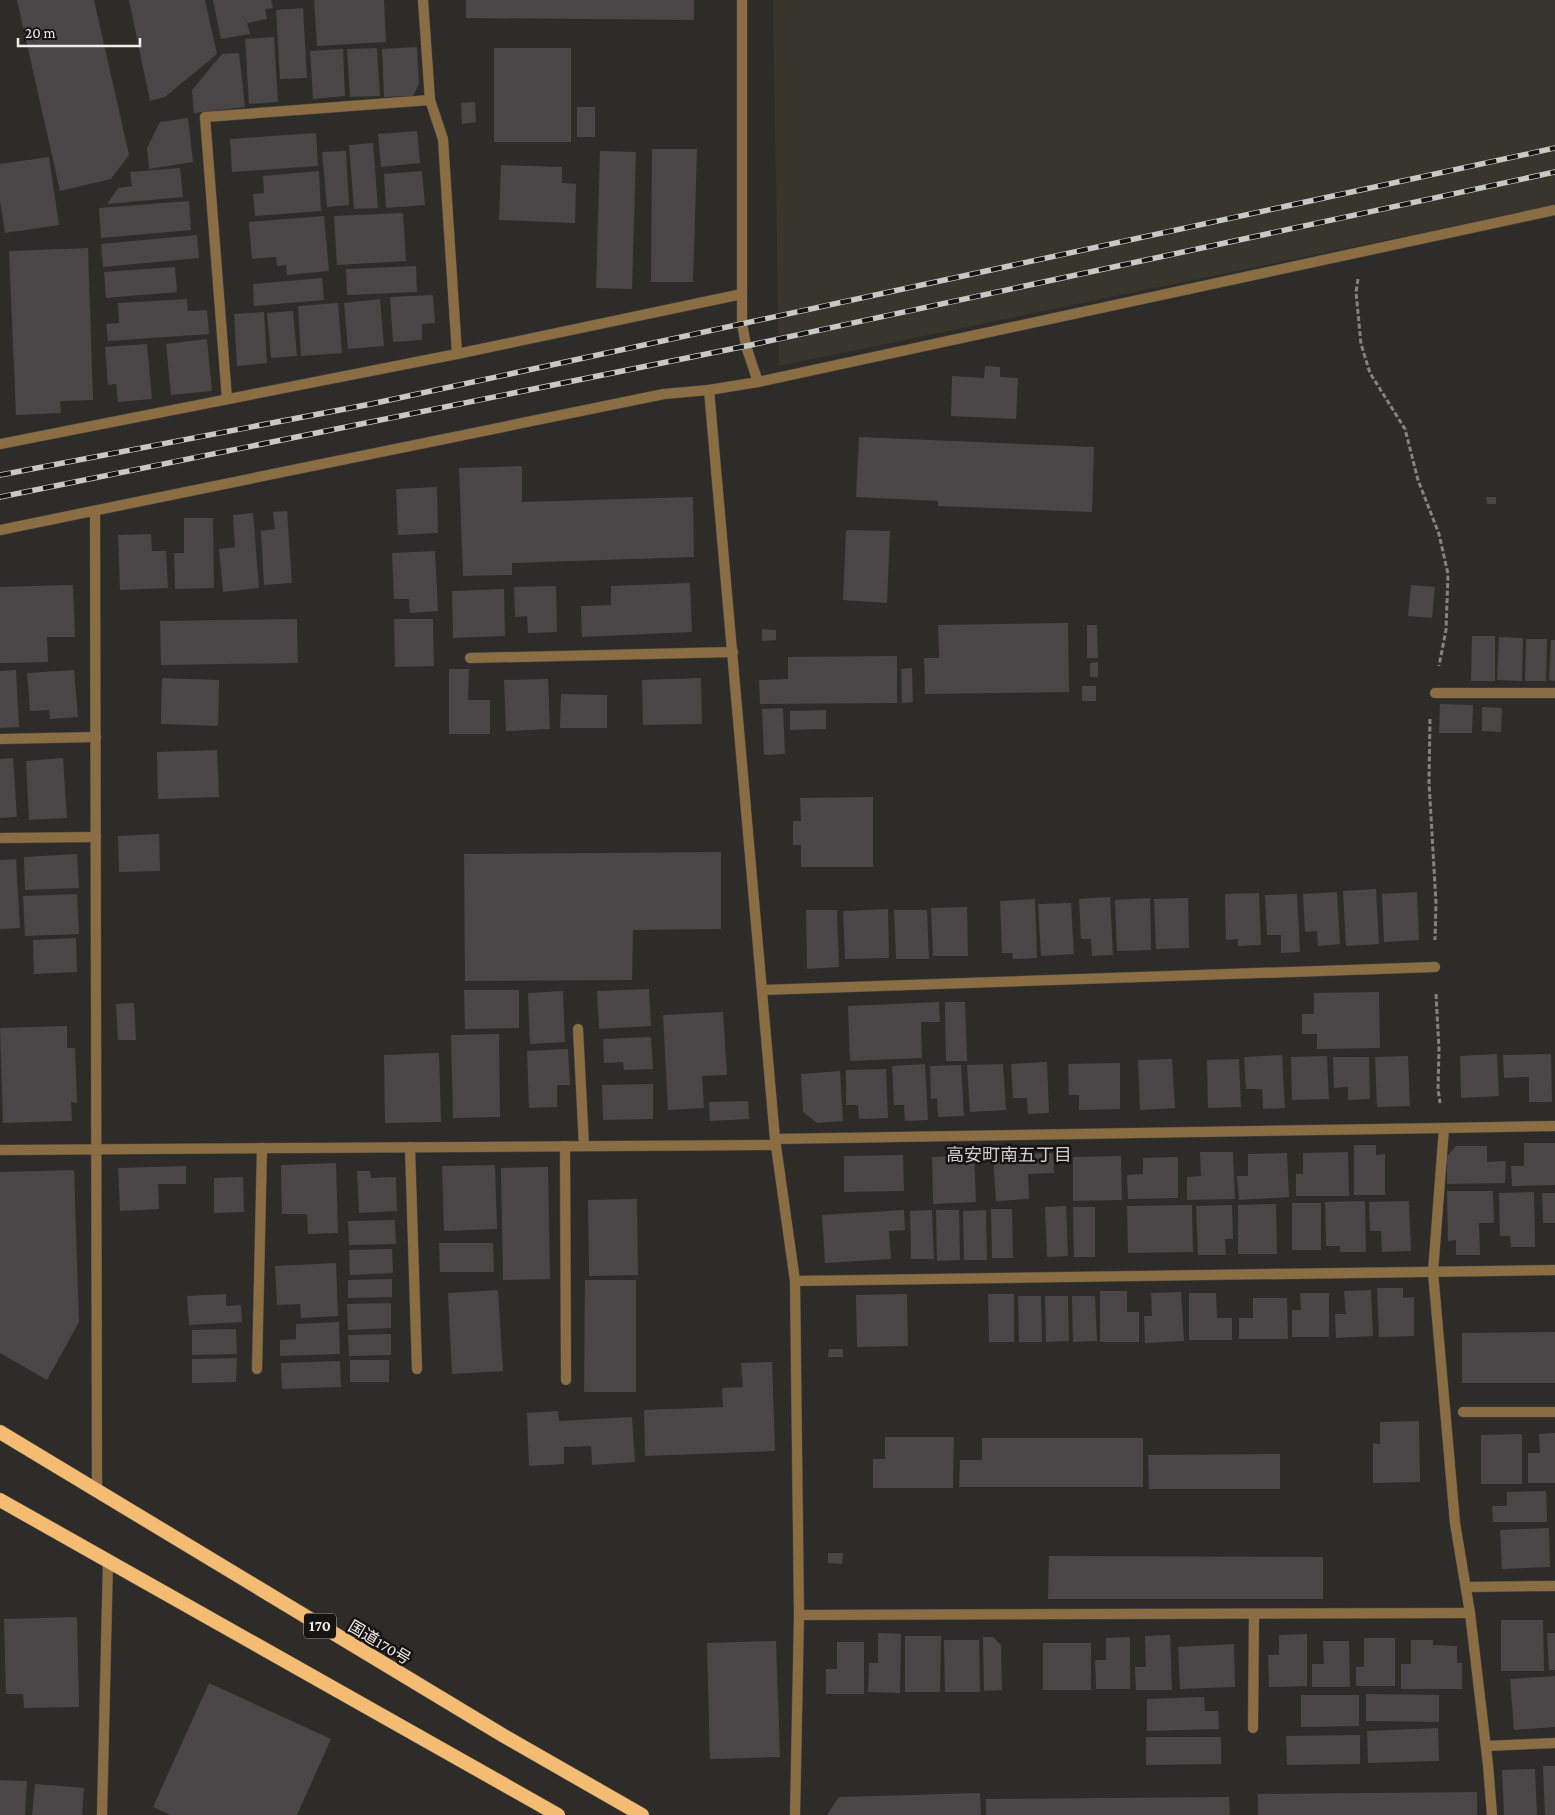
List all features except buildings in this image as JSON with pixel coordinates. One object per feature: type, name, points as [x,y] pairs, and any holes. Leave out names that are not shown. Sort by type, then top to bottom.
[{"type":"highway","name":"国道170号","points":[[0,1432],[504,1736],[642,1815]]},
{"type":"highway","points":[[0,1500],[553,1814]]},
{"type":"street","points":[[423,0],[430,100],[443,139],[457,354]]},
{"type":"street","points":[[742,0],[742,323],[746,346],[758,382]]},
{"type":"street","points":[[227,399],[205,116],[430,100]]},
{"type":"street","points":[[0,530],[664,394],[709,390],[758,382],[1555,210]]},
{"type":"street","points":[[0,444],[457,354],[742,294]]},
{"type":"street","points":[[709,390],[775,1142],[795,1281],[798,1615],[795,1815]]},
{"type":"street","points":[[95,511],[98,1149],[97,1491]]},
{"type":"street","points":[[470,658],[733,652]]},
{"type":"street","points":[[1435,693],[1555,693]]},
{"type":"street","points":[[0,739],[96,737]]},
{"type":"street","points":[[0,838],[96,837]]},
{"type":"street","points":[[762,990],[1435,967]]},
{"type":"street","points":[[578,1029],[584,1146]]},
{"type":"street","points":[[0,1150],[584,1146],[1555,1126]]},
{"type":"street","points":[[1444,1128],[1433,1272],[1455,1523],[1470,1613],[1486,1746],[1492,1815]]},
{"type":"street","points":[[565,1146],[566,1380]]},
{"type":"street","points":[[410,1147],[417,1369]]},
{"type":"street","points":[[257,1368],[262,1148]]},
{"type":"street","points":[[795,1281],[1555,1270]]},
{"type":"street","points":[[1463,1412],[1555,1412]]},
{"type":"street","points":[[102,1815],[108,1561]]},
{"type":"street","points":[[1466,1587],[1555,1586]]},
{"type":"street","points":[[798,1615],[1470,1613]]},
{"type":"street","points":[[1253,1728],[1254,1614]]},
{"type":"street","points":[[1486,1746],[1555,1743]]},
{"type":"shaded area","points":[[773,0],[1555,0],[1555,205],[779,366]]},
{"type":"railway","points":[[0,475],[371,404],[1555,148]]},
{"type":"railway","points":[[0,497],[746,346],[1555,172]]},
{"type":"district","name":"高安町南五丁目","points":[[1009,1155]]}]
